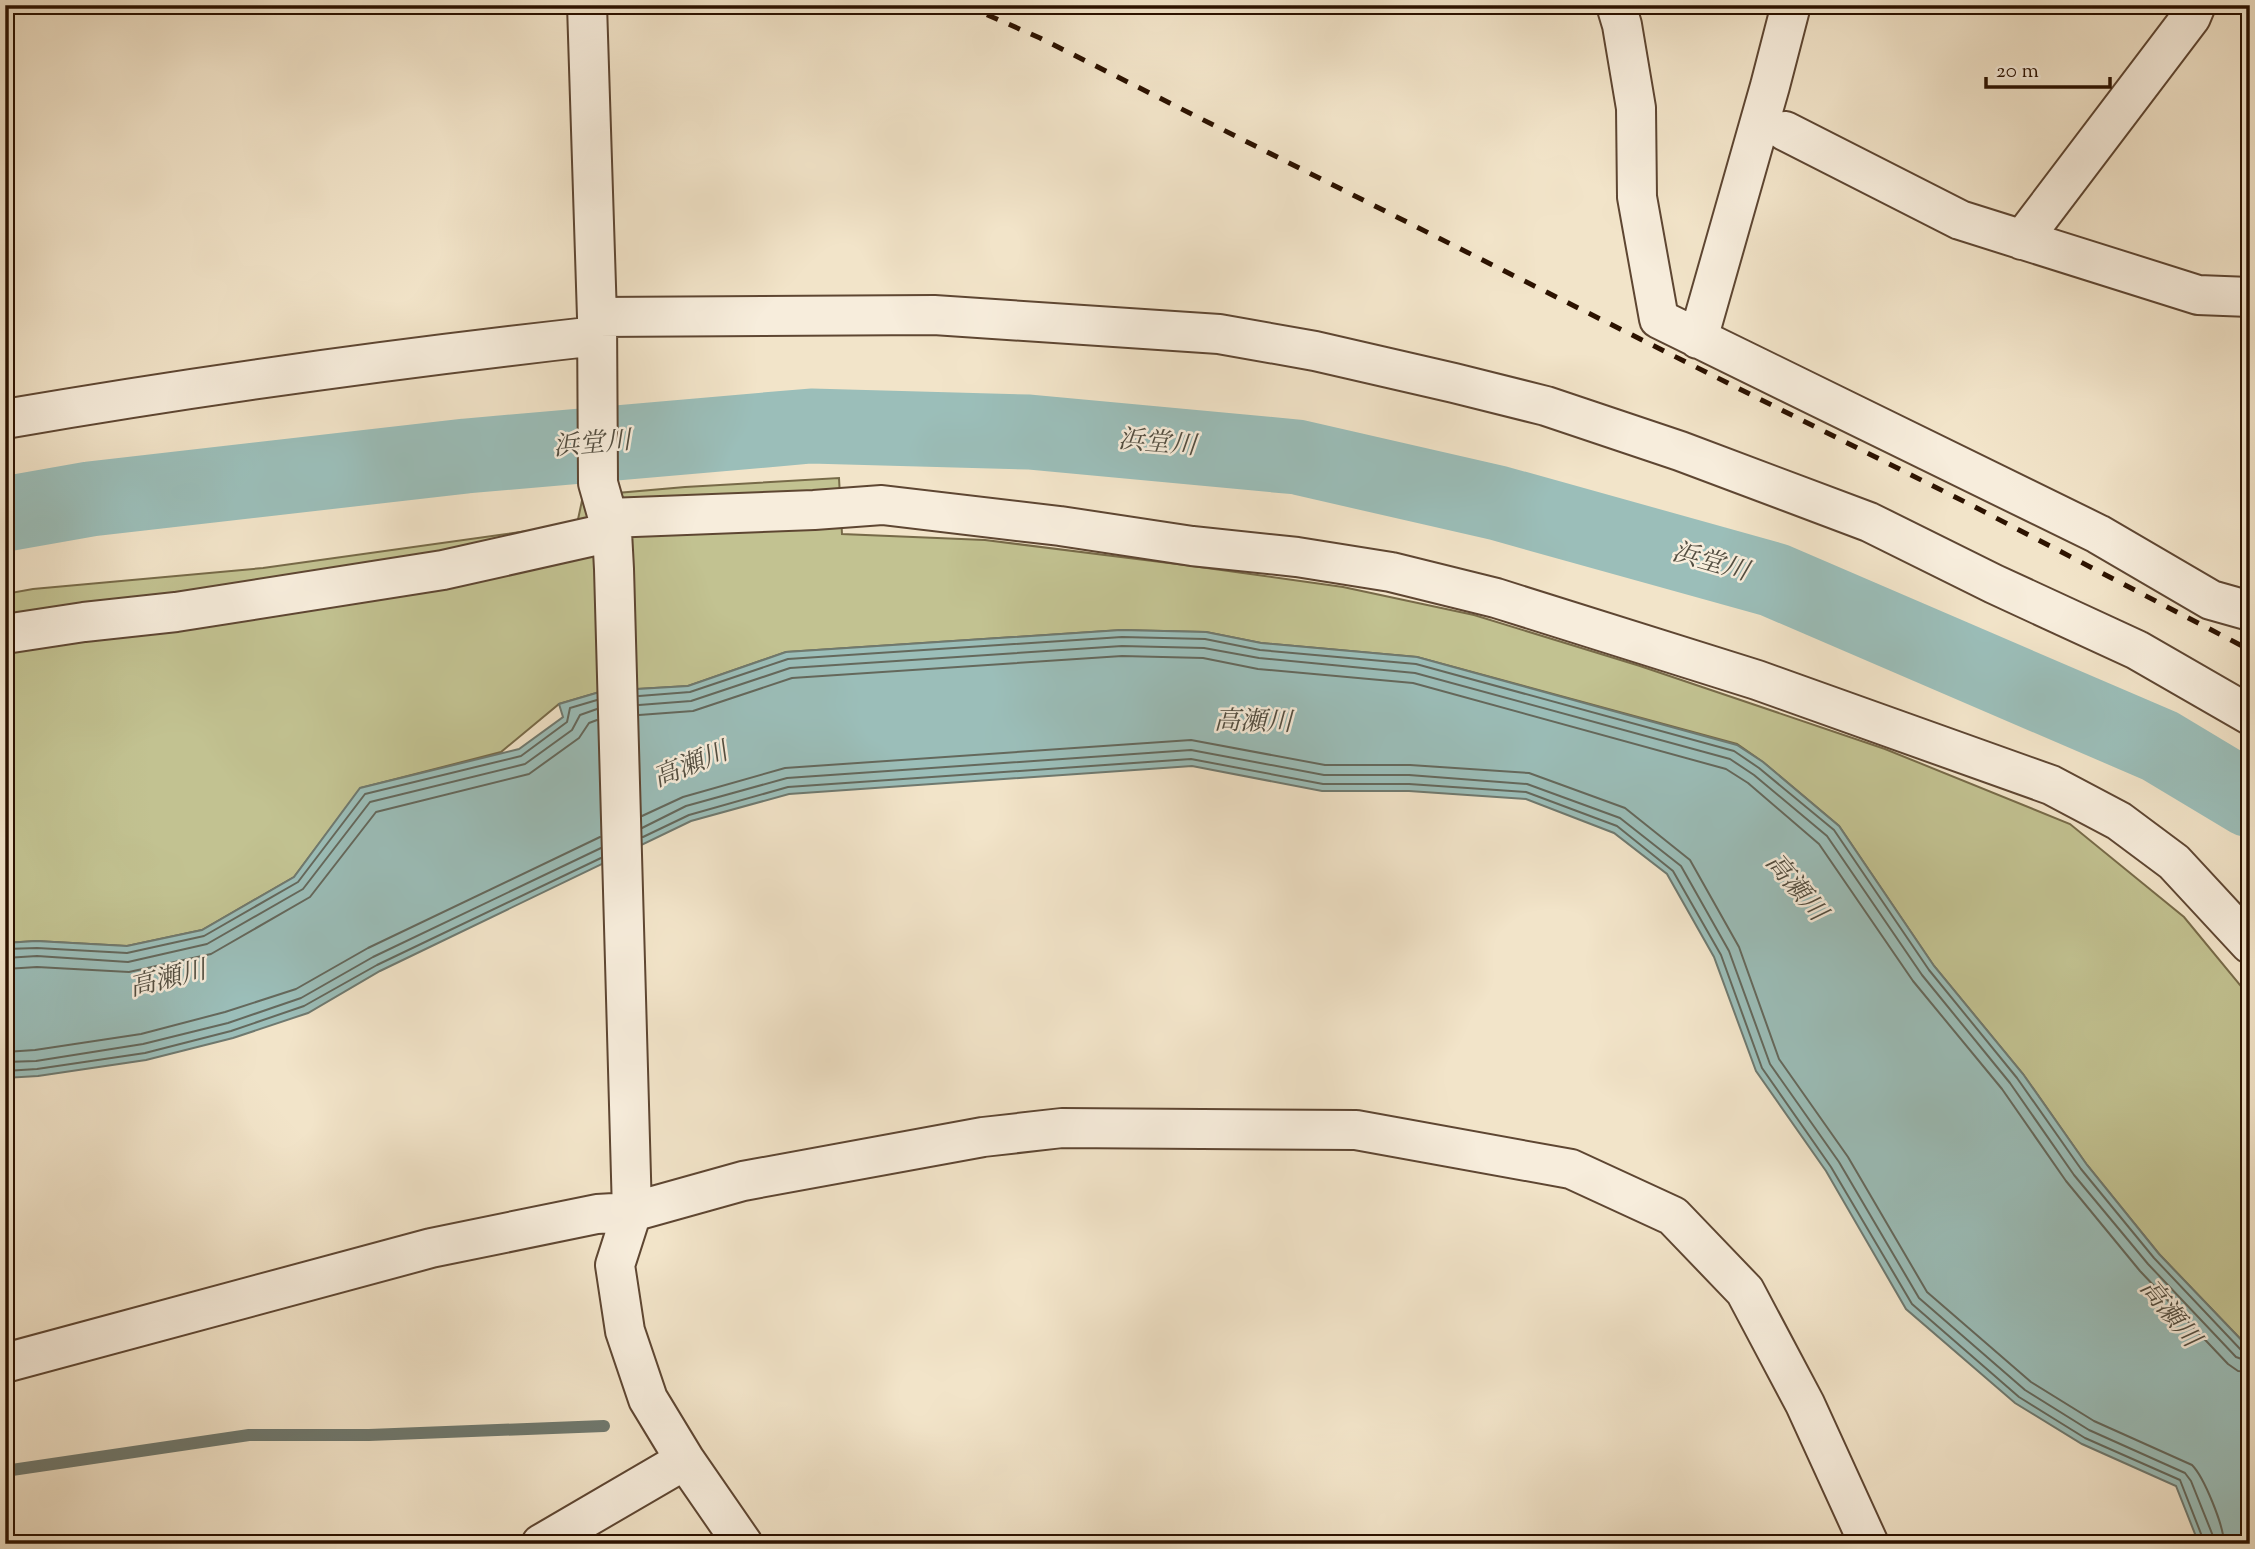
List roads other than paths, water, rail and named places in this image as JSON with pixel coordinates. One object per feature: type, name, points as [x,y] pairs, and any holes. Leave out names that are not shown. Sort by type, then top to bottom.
[{"type":"street","points":[[587,5],[631,1201],[615,1265],[625,1331],[648,1399],[685,1460],[743,1544]]},
{"type":"street","points":[[1616,5],[1636,108],[1637,197],[1659,319],[2098,534],[2211,600],[2250,611]]},
{"type":"street","points":[[1698,339],[1791,5]]},
{"type":"street","points":[[2022,240],[2190,17],[2196,5]]},
{"type":"street","points":[[1785,131],[1960,220],[2198,295],[2250,297]]},
{"type":"street","points":[[5,419],[597,327],[934,315],[1219,334],[1315,351],[1546,406],[1680,451],[1869,522],[2137,650],[2250,715]]},
{"type":"street","points":[[5,634],[176,612],[443,570],[608,525],[882,505],[1060,526],[1192,546],[1297,557],[1391,572],[1496,598],[1757,680],[2051,785],[2119,821],[2174,862],[2250,944]]},
{"type":"street","points":[[5,1363],[431,1248],[597,1214],[631,1201],[983,1137],[1062,1128],[1356,1130],[1570,1169],[1673,1216],[1745,1291],[1805,1404],[1869,1544]]},
{"type":"street","points":[[541,1544],[685,1460]]},
{"type":"water","name":"高瀬川","points":[[1121,630],[1206,632],[1261,643],[1417,657],[1737,745],[1763,762],[1839,826],[1934,966],[2023,1074],[2087,1165],[2159,1254],[2250,1349],[2250,1544],[2199,1544],[2176,1486],[2082,1444],[2015,1403],[1906,1309],[1826,1171],[1756,1071],[1714,957],[1667,874],[1614,833],[1526,799],[1409,791],[1322,791],[1192,766],[789,794],[691,821],[380,971],[308,1013],[233,1038],[146,1060],[38,1076],[5,1078],[5,943],[36,941],[127,946],[202,930],[294,877],[360,788],[519,749],[563,717],[559,704],[603,691],[688,686],[786,652]]},
{"type":"waterway","name":"浜堂川","points":[[5,514],[90,499],[466,456],[811,426],[1029,432],[1297,457],[1498,503],[1774,580],[2160,746],[2250,800]]},
{"type":"waterway","points":[[5,1471],[249,1435],[369,1435],[604,1426]]},
{"type":"railway","points":[[965,5],[1040,38],[1973,506],[2250,650]]}]
